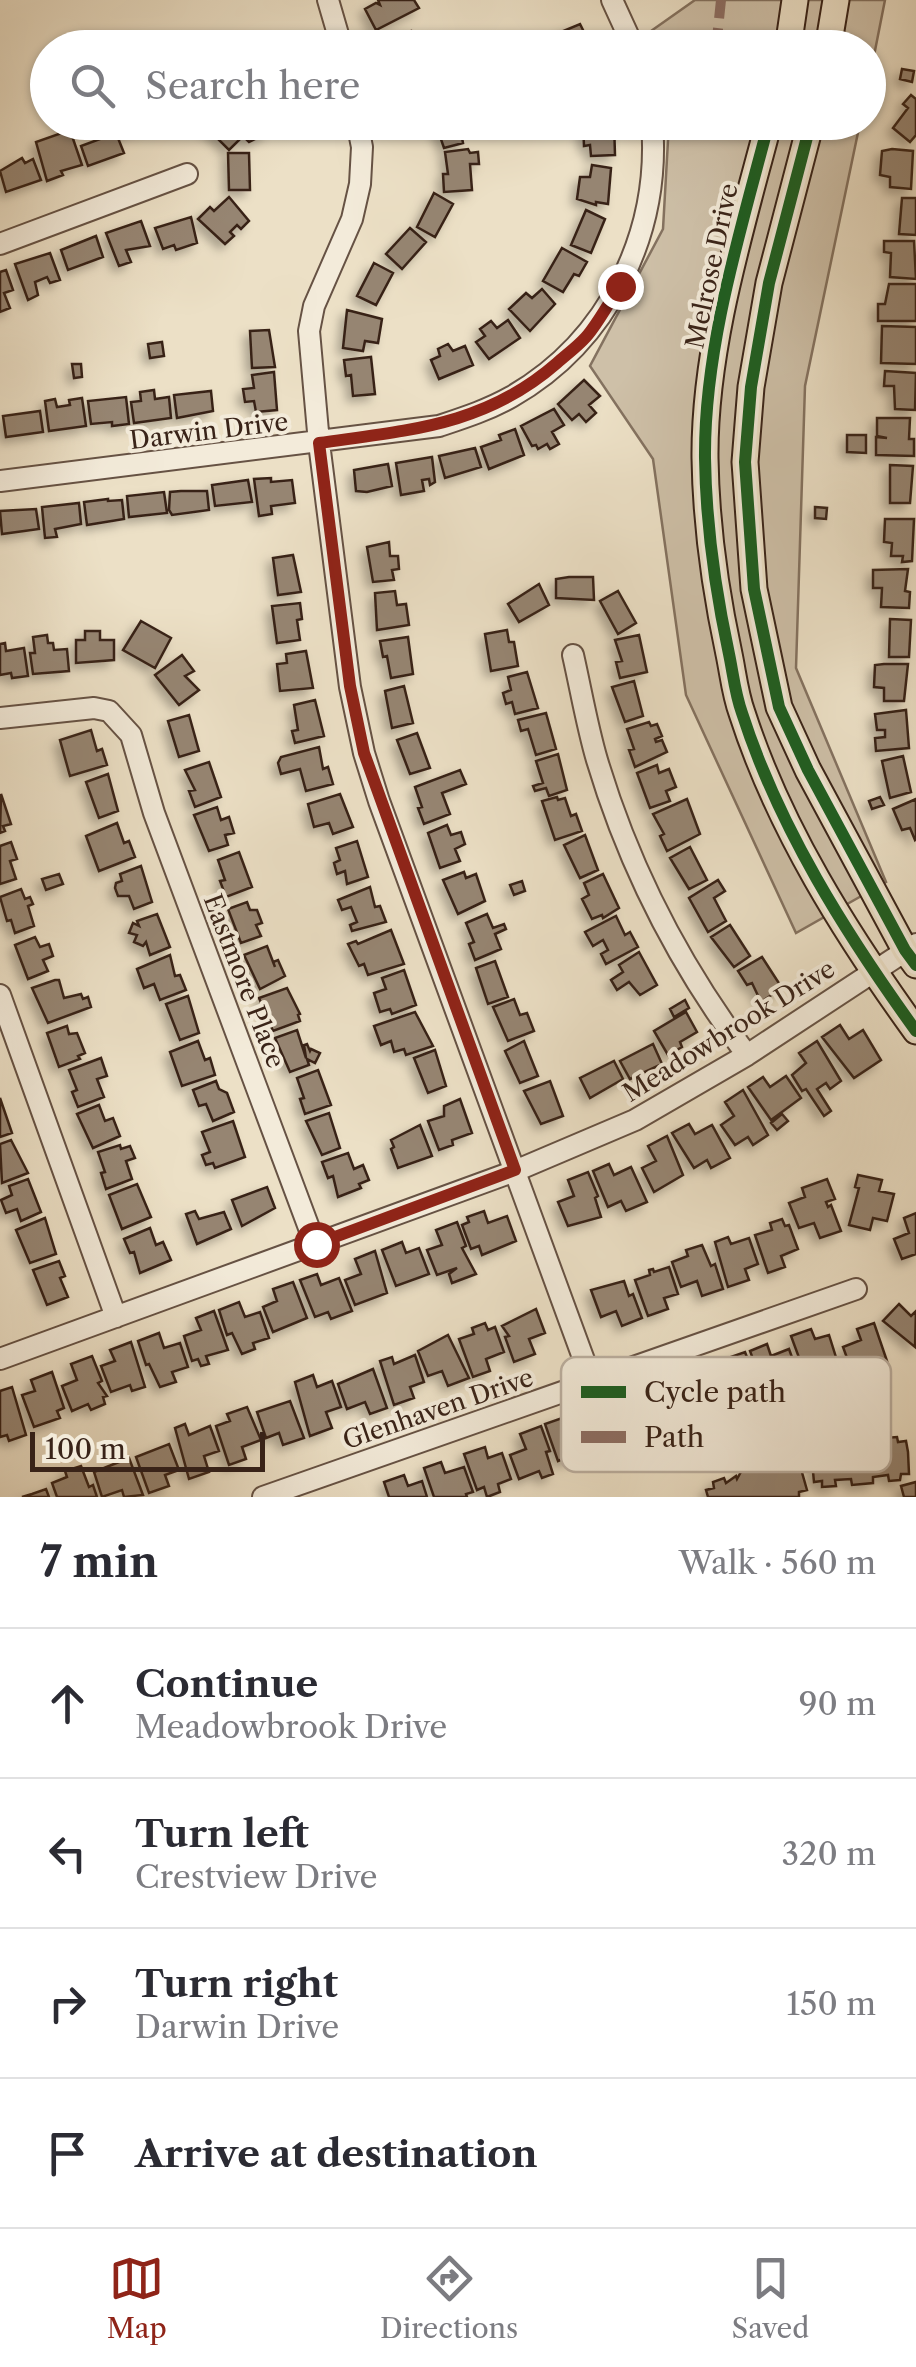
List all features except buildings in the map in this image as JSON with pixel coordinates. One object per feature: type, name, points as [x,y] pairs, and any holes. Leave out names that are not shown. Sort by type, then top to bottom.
[{"type":"main road","points":[[791,30],[795,0]]},
{"type":"main road","points":[[831,30],[836,0]]},
{"type":"main road","name":"Melrose Drive","points":[[764,140],[730,272],[712,378],[705,456],[715,588],[740,709],[765,777],[790,830],[872,970],[916,1032]]},
{"type":"main road","points":[[806,140],[769,284],[751,387],[745,462],[754,590],[778,707],[808,770],[912,953]]},
{"type":"street","points":[[328,0],[337,30]]},
{"type":"street","points":[[612,0],[626,30]]},
{"type":"street","points":[[361,140],[360,184],[352,219],[314,306],[309,331],[350,686],[364,753],[583,1357]]},
{"type":"street","name":"Darwin Drive","points":[[0,481],[319,443],[438,426],[477,413],[528,386],[585,338],[620,286],[645,222],[655,163],[653,140]]},
{"type":"street","points":[[0,244],[187,174]]},
{"type":"street","points":[[573,655],[597,759],[632,860],[663,924],[746,1055]]},
{"type":"street","name":"Eastmore Place","points":[[0,718],[94,708],[109,711],[131,735],[154,813],[316,1244]]},
{"type":"street","name":"Meadowbrook Drive","points":[[0,1359],[515,1170],[635,1120],[746,1055],[872,970],[912,953]]},
{"type":"street","points":[[0,995],[116,1317]]},
{"type":"street","name":"Glenhaven Drive","points":[[664,1357],[856,1290]]},
{"type":"street","name":"Glenhaven Drive","points":[[262,1497],[561,1393]]},
{"type":"shaded area","points":[[695,0],[885,0],[879,30],[652,30]]},
{"type":"shaded area","points":[[668,140],[856,140],[805,386],[796,668],[886,882],[796,933],[686,695],[653,459],[590,366],[663,229]]},
{"type":"marked path","points":[[718,30],[721,0]]},
{"type":"cycle path","points":[[764,140],[726,288],[706,416],[709,531],[719,605],[740,706],[775,798],[840,918],[916,1031]]},
{"type":"cycle path","points":[[806,140],[769,283],[751,387],[745,462],[754,589],[779,707],[808,770],[916,965]]},
{"type":"route","points":[[316,1244],[515,1170],[364,753],[350,686],[319,443],[438,426],[512,396],[585,338],[620,286]]}]
